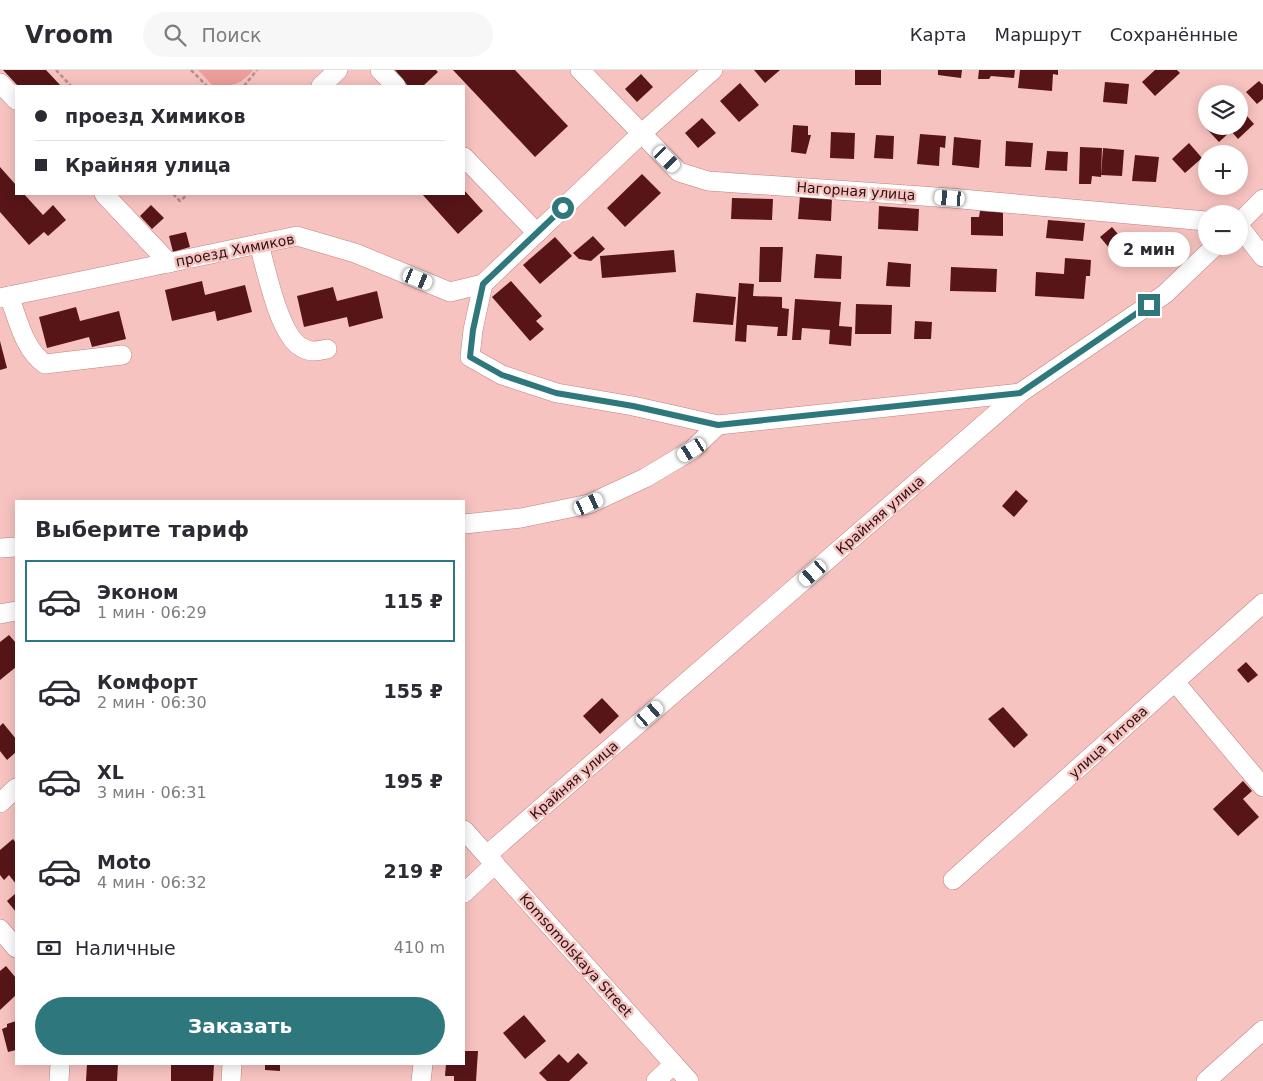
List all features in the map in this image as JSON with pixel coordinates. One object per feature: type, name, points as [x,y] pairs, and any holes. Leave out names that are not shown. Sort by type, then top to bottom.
[{"type":"street","points":[[322,85],[338,70]]},
{"type":"street","points":[[380,70],[395,85]]},
{"type":"street","name":"Нагорная улица","points":[[580,70],[679,172],[708,181],[950,198],[1198,220]]},
{"type":"street","name":"проезд Химиков","points":[[4,297],[297,236],[355,253],[450,292],[483,284],[641,134],[713,70]]},
{"type":"street","points":[[0,83],[15,99]]},
{"type":"street","points":[[465,158],[537,233]]},
{"type":"street","points":[[105,195],[169,263]]},
{"type":"street","points":[[1248,215],[1263,200]]},
{"type":"street","points":[[1248,236],[1263,257]]},
{"type":"street","points":[[259,244],[279,316],[291,336],[300,347],[315,352],[327,348]]},
{"type":"street","name":"Крайняя улица","points":[[465,892],[491,860],[1020,393],[1165,294],[1206,255]]},
{"type":"street","points":[[483,284],[473,330],[470,357],[502,375],[556,393],[633,406],[718,425],[1020,393]]},
{"type":"street","points":[[4,297],[30,349],[45,364],[122,355]]},
{"type":"street","points":[[465,524],[521,518],[589,504],[645,478],[692,450],[718,425]]},
{"type":"street","points":[[0,548],[15,546]]},
{"type":"street","name":"улица Титова","points":[[953,880],[1263,603]]},
{"type":"street","points":[[0,614],[15,611]]},
{"type":"street","points":[[1175,682],[1263,787]]},
{"type":"street","points":[[0,803],[15,789]]},
{"type":"street","name":"Komsomolskaya Street","points":[[465,831],[689,1081]]},
{"type":"street","points":[[0,929],[15,947]]},
{"type":"street","points":[[1206,1081],[1263,1030]]},
{"type":"street","points":[[59,1081],[60,1065]]},
{"type":"street","points":[[231,1081],[232,1065]]},
{"type":"street","points":[[421,1081],[423,1065]]},
{"type":"street","points":[[656,1081],[673,1065]]},
{"type":"path","points":[[56,70],[70,85]]},
{"type":"path","points":[[192,70],[206,85]]},
{"type":"path","points":[[245,85],[257,70]]},
{"type":"path","points":[[174,195],[180,201],[187,195]]},
{"type":"shaded area","points":[[198,70],[253,70],[236,84],[212,85]]},
{"type":"building","points":[[3,70],[46,70],[60,85],[17,85]]},
{"type":"building","points":[[395,70],[436,70],[438,72],[424,85],[407,85]]},
{"type":"building","points":[[453,70],[515,70],[568,126],[535,157]]},
{"type":"building","points":[[754,70],[780,70],[765,83]]},
{"type":"building","points":[[855,70],[881,70],[881,85],[855,85]]},
{"type":"building","points":[[938,70],[962,70],[961,78],[938,75]]},
{"type":"building","points":[[979,70],[1015,70],[1014,78],[991,76],[989,79],[978,79]]},
{"type":"building","points":[[1020,70],[1058,70],[1058,75],[1053,74],[1052,91],[1018,88]]},
{"type":"building","points":[[1155,70],[1177,70],[1180,73],[1155,96],[1142,82]]},
{"type":"building","points":[[641,74],[653,87],[637,102],[625,89]]},
{"type":"building","points":[[1259,81],[1263,85],[1263,99],[1257,104],[1248,94],[1248,90]]},
{"type":"building","points":[[1105,82],[1129,84],[1127,104],[1103,102]]},
{"type":"building","points":[[740,83],[759,105],[739,122],[720,101]]},
{"type":"building","points":[[1248,117],[1254,124],[1248,130]]},
{"type":"building","points":[[702,118],[716,133],[698,148],[685,133]]},
{"type":"building","points":[[793,125],[808,126],[808,135],[811,135],[806,154],[791,152]]},
{"type":"building","points":[[831,132],[855,133],[854,159],[830,158]]},
{"type":"building","points":[[920,134],[946,136],[945,148],[940,147],[939,166],[917,164]]},
{"type":"building","points":[[876,135],[894,136],[893,159],[874,158]]},
{"type":"building","points":[[1212,135],[1227,135],[1219,142]]},
{"type":"building","points":[[954,137],[981,140],[979,168],[952,165]]},
{"type":"building","points":[[1006,141],[1033,143],[1031,167],[1005,166]]},
{"type":"building","points":[[1189,143],[1198,153],[1198,162],[1185,173],[1172,159]]},
{"type":"building","points":[[1080,147],[1102,148],[1101,177],[1092,176],[1091,184],[1079,184]]},
{"type":"building","points":[[1103,148],[1124,150],[1122,176],[1101,175]]},
{"type":"building","points":[[1047,151],[1068,152],[1067,171],[1045,170]]},
{"type":"building","points":[[1135,155],[1159,157],[1156,182],[1132,181]]},
{"type":"building","points":[[0,167],[15,184],[15,195],[25,195],[43,215],[53,205],[66,220],[48,236],[44,232],[29,245],[0,212]]},
{"type":"building","points":[[642,174],[661,193],[625,227],[607,208]]},
{"type":"building","points":[[465,191],[483,211],[458,234],[423,195],[465,195]]},
{"type":"building","points":[[800,196],[832,198],[831,221],[798,219]]},
{"type":"building","points":[[732,198],[773,199],[772,220],[731,219]]},
{"type":"building","points":[[151,205],[164,218],[152,229],[140,216]]},
{"type":"building","points":[[879,206],[919,209],[918,231],[878,229]]},
{"type":"building","points":[[980,211],[1003,212],[1003,236],[971,235],[971,217],[979,217]]},
{"type":"building","points":[[1048,220],[1085,223],[1083,241],[1046,238]]},
{"type":"building","points":[[1112,227],[1122,239],[1110,249],[1100,237]]},
{"type":"building","points":[[186,232],[190,247],[173,252],[169,236]]},
{"type":"building","points":[[593,236],[605,249],[591,261],[579,259],[573,253]]},
{"type":"building","points":[[555,237],[572,256],[540,284],[523,265]]},
{"type":"building","points":[[760,247],[783,247],[781,282],[759,282]]},
{"type":"building","points":[[674,250],[676,272],[602,278],[600,256]]},
{"type":"building","points":[[816,254],[842,256],[841,279],[814,278]]},
{"type":"building","points":[[1065,258],[1091,260],[1090,276],[1086,276],[1084,299],[1035,296],[1036,272],[1064,274]]},
{"type":"building","points":[[888,262],[911,264],[910,287],[886,286]]},
{"type":"building","points":[[951,267],[997,269],[996,292],[950,291]]},
{"type":"building","points":[[202,281],[205,295],[245,285],[252,312],[217,321],[215,311],[172,321],[165,290]]},
{"type":"building","points":[[511,281],[542,316],[536,321],[544,329],[530,341],[492,297]]},
{"type":"building","points":[[739,283],[754,284],[753,296],[782,297],[782,308],[789,309],[787,336],[777,336],[778,327],[747,325],[746,342],[735,341]]},
{"type":"building","points":[[333,287],[337,301],[377,291],[383,318],[349,327],[347,317],[304,327],[297,296]]},
{"type":"building","points":[[696,293],[736,297],[733,325],[693,322]]},
{"type":"building","points":[[795,299],[841,302],[839,326],[852,327],[851,346],[829,344],[830,330],[802,328],[801,340],[792,340]]},
{"type":"building","points":[[856,304],[892,305],[891,334],[855,334]]},
{"type":"building","points":[[76,307],[80,321],[119,311],[126,339],[92,347],[89,337],[47,348],[39,317]]},
{"type":"building","points":[[915,321],[932,322],[931,339],[914,339]]},
{"type":"building","points":[[0,341],[7,368],[0,370]]},
{"type":"building","points":[[1016,490],[1028,501],[1014,517],[1002,506]]},
{"type":"building","points":[[9,635],[15,642],[15,668],[0,680],[0,642]]},
{"type":"building","points":[[1246,662],[1258,675],[1248,683],[1237,670]]},
{"type":"building","points":[[602,698],[619,716],[600,734],[583,716]]},
{"type":"building","points":[[1003,707],[1028,735],[1014,748],[988,719]]},
{"type":"building","points":[[3,723],[15,738],[15,753],[7,760],[0,751],[0,726]]},
{"type":"building","points":[[1243,781],[1252,791],[1243,799],[1259,817],[1238,836],[1213,809]]},
{"type":"building","points":[[13,839],[15,842],[15,883],[9,875],[4,880],[0,875],[0,850]]},
{"type":"building","points":[[15,894],[15,911],[7,901]]},
{"type":"building","points":[[6,966],[15,977],[15,996],[0,1010],[0,971]]},
{"type":"building","points":[[524,1015],[546,1041],[525,1059],[503,1033]]},
{"type":"building","points":[[15,1021],[15,1050],[8,1052],[2,1029],[7,1027],[7,1024]]},
{"type":"building","points":[[465,1051],[478,1051],[476,1081],[454,1081],[454,1076],[445,1076],[446,1065],[465,1065]]},
{"type":"building","points":[[578,1053],[588,1063],[569,1081],[547,1081],[539,1073],[559,1054],[568,1063]]},
{"type":"building","points":[[87,1065],[118,1065],[117,1081],[86,1081]]},
{"type":"building","points":[[171,1065],[214,1065],[213,1081],[171,1081]]},
{"type":"building","points":[[265,1065],[280,1065],[280,1071],[265,1070]]},
{"type":"route","points":[[563,208],[483,284],[473,330],[470,357],[502,375],[556,393],[633,406],[718,425],[1020,393],[1149,305]]}]
